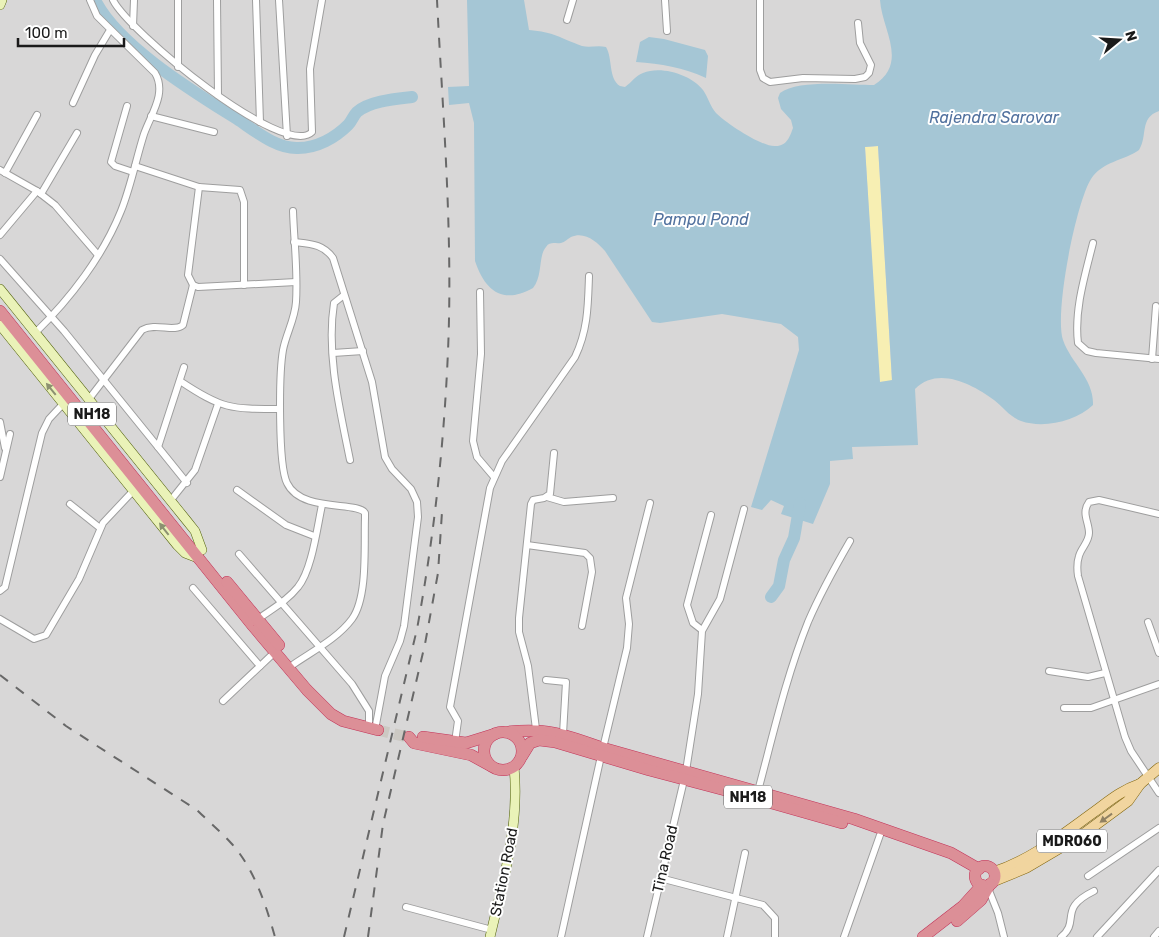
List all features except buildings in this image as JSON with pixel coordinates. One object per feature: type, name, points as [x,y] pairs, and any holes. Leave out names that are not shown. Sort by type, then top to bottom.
[{"type":"highway","name":"NH18","points":[[0,301],[278,650],[307,690],[331,714],[343,721],[374,730]]},
{"type":"highway","name":"NH18","points":[[0,311],[181,529]]},
{"type":"highway","name":"NH18","points":[[205,559],[258,619],[278,650],[294,664],[337,711],[343,721]]},
{"type":"highway","name":"NH18","points":[[495,768],[476,757],[414,743],[408,737],[416,736],[455,742],[471,742],[501,733],[536,729],[563,734],[602,752]]},
{"type":"highway","points":[[514,767],[504,770],[495,768],[488,762],[485,753],[486,743],[501,733],[518,739],[522,747],[522,756]]},
{"type":"highway","name":"NH18","points":[[514,767],[530,743],[545,740],[602,752],[880,835],[955,863],[986,879]]},
{"type":"highway","name":"NH18","points":[[685,776],[758,791],[882,828],[951,853],[986,879]]},
{"type":"highway","points":[[923,937],[963,906],[986,879]]},
{"type":"highway","points":[[935,937],[973,908],[986,879]]},
{"type":"main road","points":[[0,4],[2,0]]},
{"type":"main road","points":[[0,289],[195,531],[205,559]]},
{"type":"main road","points":[[0,325],[177,545],[185,552],[205,559]]},
{"type":"main road","name":"Station Road","points":[[491,934],[516,807],[514,767]]},
{"type":"main road","name":"MDR060","points":[[986,879],[1042,849],[1123,790],[1144,780],[1159,768]]},
{"type":"street","points":[[36,332],[50,318],[98,255],[121,212],[151,116],[161,91],[156,73],[97,16],[90,0]]},
{"type":"street","points":[[113,0],[118,11],[178,67],[260,122],[287,136],[298,138],[308,136],[312,132],[310,69],[322,0]]},
{"type":"street","points":[[133,26],[134,0]]},
{"type":"street","points":[[178,0],[178,67]]},
{"type":"street","points":[[217,0],[218,95]]},
{"type":"street","points":[[256,0],[260,122]]},
{"type":"street","points":[[279,0],[287,136]]},
{"type":"street","points":[[567,20],[573,0]]},
{"type":"street","points":[[665,0],[667,31]]},
{"type":"street","points":[[760,0],[760,70],[763,78],[770,82],[803,78],[855,79],[865,77],[869,73],[870,64],[860,44],[858,23]]},
{"type":"street","points":[[73,103],[95,54],[110,30]]},
{"type":"street","points":[[127,106],[111,162],[115,166],[199,186],[235,189],[243,194],[244,285]]},
{"type":"street","points":[[37,115],[3,171],[39,193],[64,213],[98,255]]},
{"type":"street","points":[[151,116],[214,132]]},
{"type":"street","points":[[0,235],[39,193],[77,133]]},
{"type":"street","points":[[89,399],[104,383],[142,330],[149,326],[177,328],[183,324],[193,285],[188,275],[199,186]]},
{"type":"street","points":[[293,211],[296,282],[293,321],[283,351],[280,409],[284,476],[292,491],[322,505],[360,508],[365,513],[362,590],[359,607],[351,620],[320,646],[294,664]]},
{"type":"street","points":[[294,242],[317,245],[327,249],[333,258],[374,389],[385,457],[392,469],[411,489],[417,502],[418,517],[404,626],[400,641],[385,676],[374,730]]},
{"type":"street","points":[[1094,243],[1082,286],[1078,343],[1087,351],[1155,359],[1156,306]]},
{"type":"street","points":[[0,259],[50,318],[64,331],[104,383],[187,483]]},
{"type":"street","points":[[455,742],[458,720],[450,707],[485,513],[494,477],[502,461],[576,357],[583,340],[588,309],[588,276]]},
{"type":"street","points":[[193,285],[198,287],[296,282]]},
{"type":"street","points":[[480,292],[481,354],[473,441],[478,457],[494,477]]},
{"type":"street","points":[[344,295],[334,303],[333,353],[336,388],[350,460]]},
{"type":"street","points":[[333,353],[362,351]]},
{"type":"street","points":[[158,447],[184,367]]},
{"type":"street","points":[[180,381],[218,404],[232,408],[280,409]]},
{"type":"street","points":[[0,591],[5,588],[42,433],[49,419],[63,404]]},
{"type":"street","points":[[171,500],[187,483],[195,470],[218,404]]},
{"type":"street","points":[[0,422],[2,443],[6,452]]},
{"type":"street","points":[[0,477],[10,434]]},
{"type":"street","points":[[547,497],[550,494],[554,454]]},
{"type":"street","points":[[0,619],[34,639],[46,635],[79,579],[100,528],[134,490]]},
{"type":"street","points":[[237,490],[286,525],[314,536]]},
{"type":"street","points":[[536,729],[528,666],[518,632],[531,504],[533,500],[547,497],[564,502],[613,498]]},
{"type":"street","points":[[1159,514],[1098,500],[1089,502],[1086,506],[1088,540],[1079,554],[1078,576],[1105,673],[1131,751],[1144,780],[1159,793]]},
{"type":"street","points":[[561,937],[626,654],[629,624],[626,598],[650,503]]},
{"type":"street","points":[[70,504],[100,528]]},
{"type":"street","points":[[258,619],[282,603],[300,585],[307,570],[322,505]]},
{"type":"street","points":[[711,515],[687,605],[693,624],[702,630],[720,599],[744,509]]},
{"type":"street","points":[[758,791],[783,697],[808,622],[827,581],[850,540]]},
{"type":"street","points":[[527,544],[585,553],[590,558],[592,572],[582,626]]},
{"type":"street","points":[[239,554],[364,699],[374,730]]},
{"type":"street","points":[[193,588],[260,666]]},
{"type":"street","points":[[1148,622],[1159,653]]},
{"type":"street","name":"Tina Road","points":[[647,937],[685,776],[698,694],[702,630]]},
{"type":"street","points":[[223,701],[278,650]]},
{"type":"street","points":[[1049,671],[1088,677],[1105,673]]},
{"type":"street","points":[[546,680],[566,682],[563,734]]},
{"type":"street","points":[[1064,708],[1091,708],[1159,684]]},
{"type":"street","points":[[1088,876],[1159,828]]},
{"type":"street","points":[[844,937],[880,835]]},
{"type":"street","points":[[726,937],[745,853]]},
{"type":"street","points":[[1097,937],[1159,870]]},
{"type":"street","points":[[660,878],[764,904],[775,918],[775,937]]},
{"type":"street","points":[[986,879],[1004,937]]},
{"type":"street","points":[[1061,937],[1068,930],[1072,907],[1082,896],[1094,891]]},
{"type":"street","points":[[406,908],[491,934]]},
{"type":"street","points":[[1154,937],[1159,931]]},
{"type":"shaded area","points":[[0,0],[1159,0],[1159,937],[0,937]]},
{"type":"sand","points":[[878,146],[892,381],[879,382],[865,147]]},
{"type":"water","points":[[467,0],[524,0],[529,30],[551,34],[582,46],[606,47],[612,73],[616,83],[620,86],[625,87],[638,76],[650,71],[667,71],[684,76],[692,80],[703,90],[716,113],[728,123],[763,143],[770,146],[780,146],[788,140],[793,128],[791,120],[781,109],[778,98],[780,93],[788,89],[811,84],[874,85],[884,76],[890,67],[892,56],[880,0],[1159,0],[1159,111],[1153,114],[1146,123],[1142,145],[1139,150],[1101,168],[1091,179],[1079,210],[1068,258],[1061,307],[1063,340],[1090,387],[1093,405],[1078,415],[1059,422],[1049,424],[1030,423],[1013,417],[994,400],[976,388],[955,380],[934,379],[924,382],[915,389],[918,445],[852,447],[853,459],[830,461],[830,484],[813,524],[781,514],[784,506],[771,500],[762,510],[751,507],[799,350],[798,337],[781,324],[722,314],[660,323],[652,322],[605,251],[590,238],[581,235],[571,237],[561,243],[551,243],[548,245],[542,256],[538,278],[533,288],[513,295],[504,295],[496,292],[484,280],[475,261],[474,123],[469,103],[449,105],[448,87],[469,86]],"holes":[[[878,146],[892,380],[880,382],[865,147]]]},
{"type":"water","points":[[649,37],[705,50],[708,56],[706,78],[672,67],[636,62],[640,42]]},
{"type":"waterway","points":[[95,0],[106,17],[121,34],[158,67],[258,133],[282,145],[305,148],[319,144],[343,130],[362,108],[383,101],[412,97]]},
{"type":"waterway","points":[[771,597],[779,586],[784,560],[794,538],[800,503]]},
{"type":"tunnel","points":[[378,730],[407,737]]},
{"type":"railway","points":[[344,937],[417,629],[433,525],[441,456],[448,351],[449,263],[447,175],[437,0]]},
{"type":"railway","points":[[368,937],[383,824],[425,644],[438,573],[442,512]]},
{"type":"railway","points":[[0,675],[66,726],[197,810],[218,830],[239,853],[253,875],[268,912],[275,937]]},
{"type":"water label","name":"Rajendra Sarovar","points":[[994,117]]},
{"type":"water label","name":"Pampu Pond","points":[[701,219]]}]
